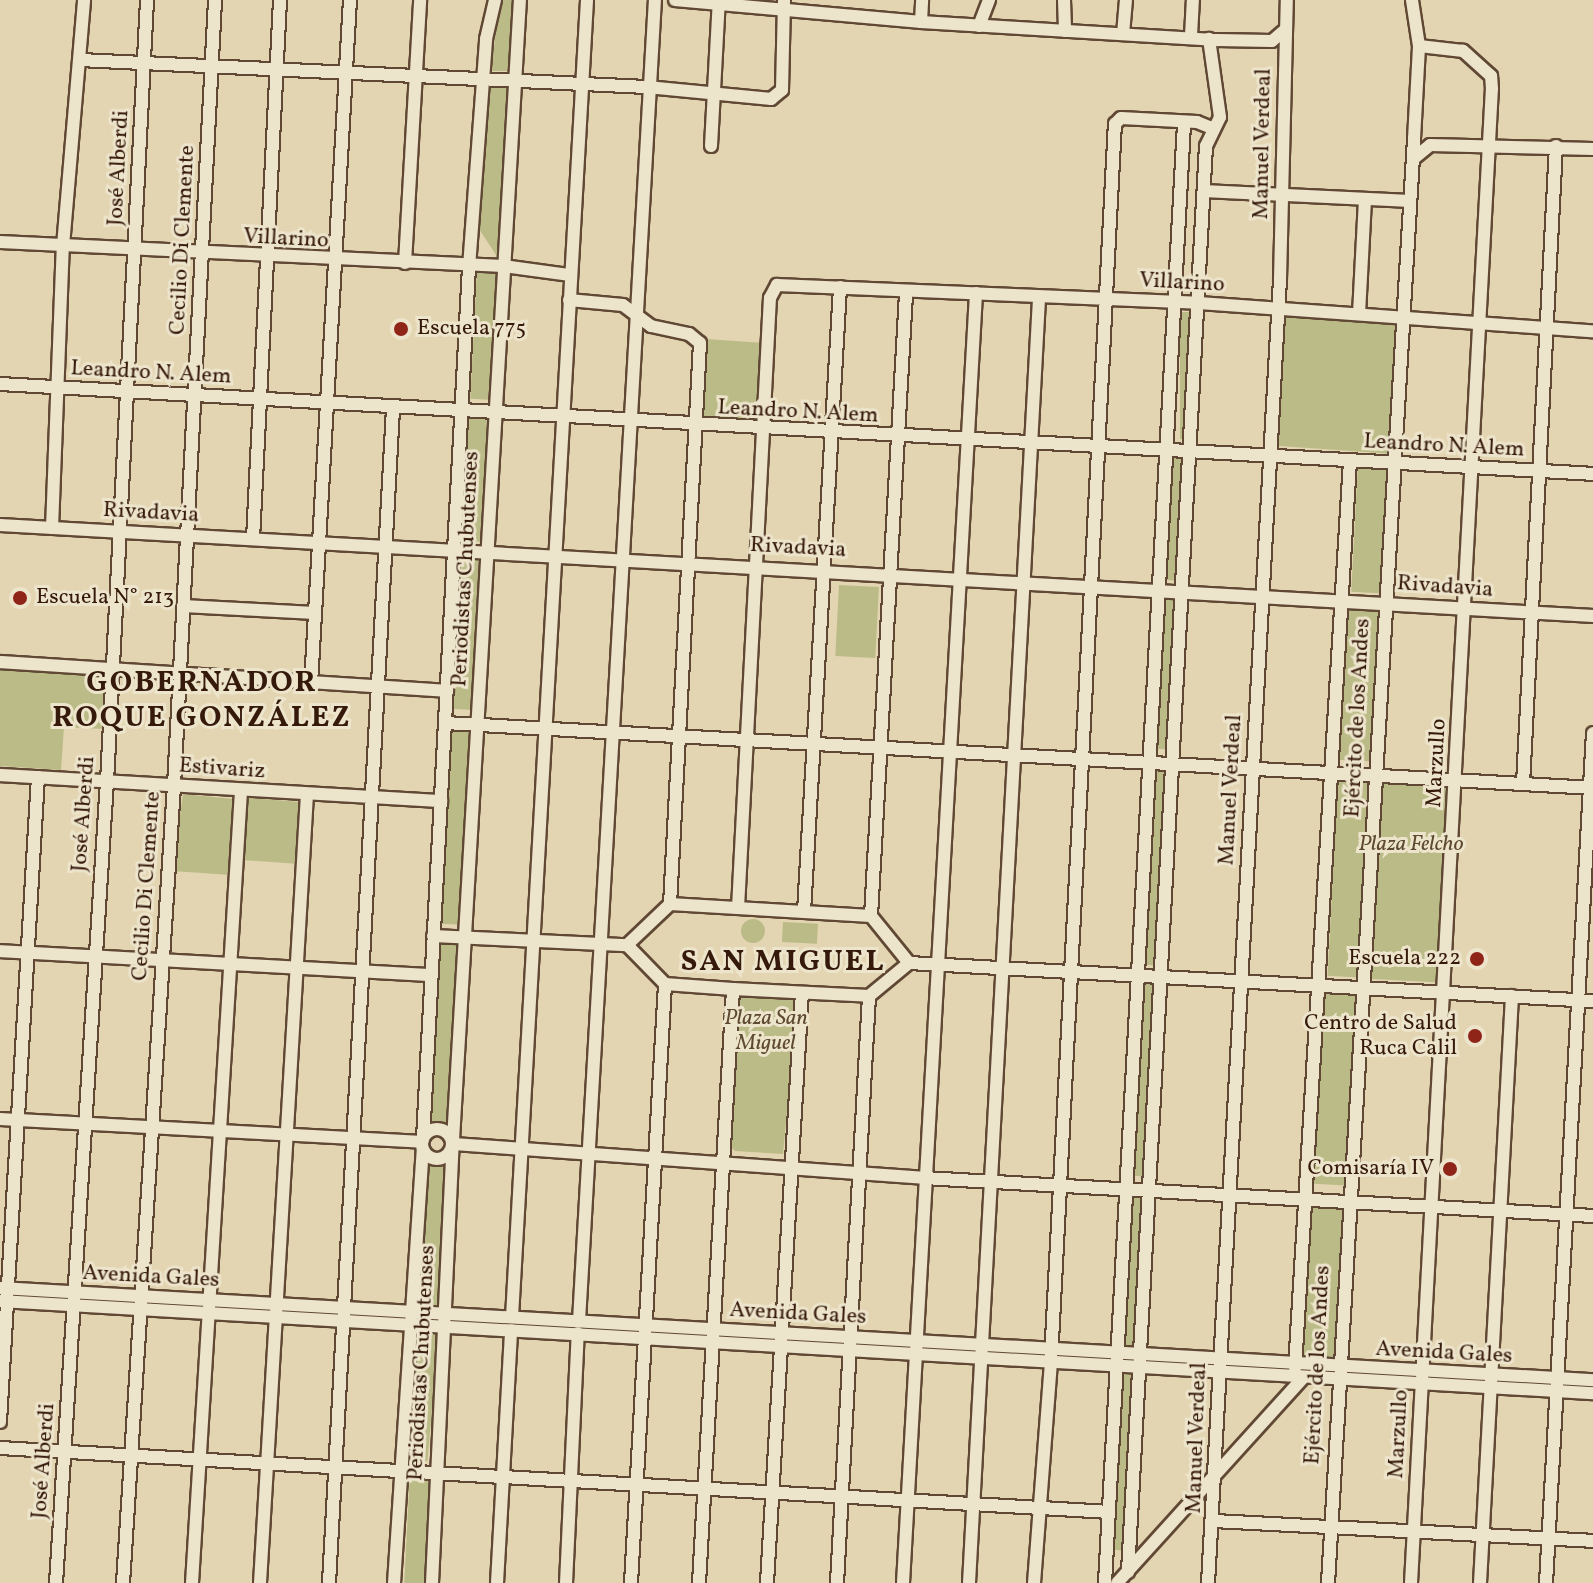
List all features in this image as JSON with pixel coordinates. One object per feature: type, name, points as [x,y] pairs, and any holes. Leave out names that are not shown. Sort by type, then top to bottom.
[{"type":"street","points":[[52,528],[63,246],[84,0]]},
{"type":"street","name":"José Alberdi","points":[[56,1583],[77,1299],[93,956],[107,782],[147,0]]},
{"type":"street","name":"Cecilio Di Clemente","points":[[123,1583],[174,786],[215,0]]},
{"type":"street","points":[[253,539],[280,0]]},
{"type":"street","points":[[311,684],[350,0]]},
{"type":"street","points":[[405,263],[420,0]]},
{"type":"street","name":"Periodistas Chubutenses","points":[[394,1583],[414,1318],[464,411],[469,267],[483,79],[495,0]]},
{"type":"street","name":"Periodistas Chubutenses","points":[[432,1583],[453,1143],[520,0]]},
{"type":"street","points":[[497,1583],[587,0]]},
{"type":"street","points":[[566,1583],[647,87],[655,0]]},
{"type":"street","points":[[675,0],[784,3],[921,22],[1209,39],[1272,41],[1284,31]]},
{"type":"street","points":[[855,0],[855,14]]},
{"type":"street","points":[[921,22],[922,0]]},
{"type":"street","points":[[979,26],[989,0]]},
{"type":"street","points":[[1064,0],[1065,31]]},
{"type":"street","points":[[1123,34],[1126,0]]},
{"type":"street","points":[[1191,36],[1193,0]]},
{"type":"street","name":"Manuel Verdeal","points":[[1208,1583],[1214,1521],[1228,1195],[1283,196],[1279,167],[1287,0]]},
{"type":"street","name":"Ejército de los Andes","points":[[1328,1583],[1337,1366],[1419,46],[1412,0]]},
{"type":"street","points":[[711,146],[719,1]]},
{"type":"street","points":[[80,60],[647,87],[771,99],[781,94],[784,3]]},
{"type":"street","points":[[1128,1567],[1206,146],[1220,110],[1209,39]]},
{"type":"street","name":"Marzullo","points":[[1411,1583],[1457,778],[1491,76],[1463,51],[1419,46]]},
{"type":"street","points":[[1034,1583],[1051,1354],[1115,124],[1121,118],[1184,122],[1214,129]]},
{"type":"street","points":[[1105,1583],[1184,122]]},
{"type":"street","points":[[1413,159],[1430,145],[1593,149]]},
{"type":"street","points":[[1523,784],[1549,328],[1556,146]]},
{"type":"street","points":[[1204,191],[1410,201]]},
{"type":"street","points":[[1359,314],[1365,199]]},
{"type":"street","name":"Villarino","points":[[0,242],[268,258],[503,266],[570,275]]},
{"type":"street","points":[[1176,253],[1201,260]]},
{"type":"street","name":"Villarino","points":[[764,429],[773,291],[786,282],[906,294],[976,293],[1198,303],[1593,331]]},
{"type":"street","points":[[804,912],[840,287]]},
{"type":"street","points":[[903,1583],[976,293]]},
{"type":"street","points":[[906,294],[871,916],[909,963]]},
{"type":"street","points":[[969,1583],[1039,297]]},
{"type":"street","points":[[569,300],[613,303],[635,312],[651,326],[689,334],[700,343],[670,904],[627,945]]},
{"type":"street","name":"Leandro N. Alem","points":[[0,384],[966,442],[1593,474]]},
{"type":"street","points":[[329,1583],[393,407]]},
{"type":"street","points":[[738,908],[764,429]]},
{"type":"street","name":"Ejército de los Andes","points":[[1297,1373],[1350,461]]},
{"type":"street","name":"Rivadavia","points":[[0,525],[1593,616]]},
{"type":"street","points":[[183,606],[315,613]]},
{"type":"street","points":[[0,662],[112,667],[178,676],[447,691]]},
{"type":"street","points":[[445,723],[1149,763],[1375,772],[1592,788]]},
{"type":"street","points":[[1546,1583],[1593,733]]},
{"type":"street","name":"Estivariz","points":[[0,775],[441,801]]},
{"type":"street","points":[[0,1422],[5,1295],[19,1120],[38,777]]},
{"type":"street","points":[[192,1583],[211,1306],[227,963],[241,791]]},
{"type":"street","points":[[260,1583],[307,795]]},
{"type":"street","points":[[670,904],[871,916]]},
{"type":"street","points":[[433,936],[627,945],[665,984],[802,993],[869,996],[909,963],[1593,1001]]},
{"type":"street","points":[[0,951],[431,975]]},
{"type":"street","points":[[631,1583],[665,984]]},
{"type":"street","points":[[699,1583],[733,989]]},
{"type":"street","points":[[767,1583],[802,993]]},
{"type":"street","points":[[837,1583],[856,1173],[869,996]]},
{"type":"street","points":[[1480,1583],[1512,996]]},
{"type":"street","points":[[0,1119],[422,1143],[439,1160],[453,1143]]},
{"type":"street","points":[[422,1143],[438,1128],[453,1143],[522,1151],[924,1178],[1593,1216]]},
{"type":"street","name":"Avenida Gales","points":[[5,1295],[512,1324],[579,1327],[646,1324],[714,1336]]},
{"type":"street","name":"Avenida Gales","points":[[579,1327],[646,1338],[714,1336],[849,1342],[1220,1365],[1297,1373],[1337,1381],[1422,1380],[1557,1385],[1593,1393]]},
{"type":"street","name":"Avenida Gales","points":[[1297,1373],[1337,1366],[1422,1380]]},
{"type":"street","points":[[1117,1583],[1128,1567],[1214,1481],[1297,1373]]},
{"type":"street","name":"Avenida Gales","points":[[1557,1385],[1593,1380]]},
{"type":"street","points":[[0,1448],[267,1465],[402,1468],[1109,1512]]},
{"type":"street","points":[[1214,1521],[1593,1541]]},
{"type":"street","points":[[1106,1561],[1128,1567]]},
{"type":"green space","points":[[500,0],[513,0],[508,71],[491,71]]},
{"type":"green space","points":[[489,84],[508,84],[498,258],[479,229]]},
{"type":"green space","points":[[477,269],[497,270],[490,400],[470,399]]},
{"type":"green space","points":[[1180,312],[1194,312],[1194,439],[1180,439]]},
{"type":"green space","points":[[1286,312],[1400,320],[1390,454],[1277,446]]},
{"type":"green space","points":[[706,339],[764,343],[758,420],[701,416]]},
{"type":"green space","points":[[469,410],[489,411],[482,542],[462,541]]},
{"type":"green space","points":[[1172,456],[1186,457],[1177,581],[1163,580]]},
{"type":"green space","points":[[1358,463],[1391,465],[1384,594],[1351,592]]},
{"type":"green space","points":[[460,554],[481,555],[473,710],[452,709]]},
{"type":"green space","points":[[839,585],[879,587],[875,658],[835,656]]},
{"type":"green space","points":[[1165,593],[1179,594],[1168,750],[1154,749]]},
{"type":"green space","points":[[1347,606],[1381,608],[1373,762],[1339,760]]},
{"type":"green space","points":[[0,666],[106,675],[104,729],[64,727],[61,770],[0,766]]},
{"type":"green space","points":[[451,729],[472,730],[462,925],[441,924]]},
{"type":"green space","points":[[1155,767],[1169,768],[1155,965],[1141,965]]},
{"type":"green space","points":[[1338,777],[1371,779],[1361,977],[1328,976]]},
{"type":"green space","name":"Plaza Felcho","points":[[1378,777],[1451,781],[1440,983],[1367,979]]},
{"type":"green space","points":[[183,794],[234,799],[231,875],[172,871]]},
{"type":"green space","points":[[250,798],[300,802],[299,864],[242,860],[245,803]]},
{"type":"green space","points":[[753,919],[762,922],[765,931],[762,940],[753,943],[744,940],[741,931],[744,922]]},
{"type":"green space","points":[[783,922],[818,924],[817,944],[782,942]]},
{"type":"green space","points":[[439,939],[460,940],[450,1128],[429,1127]]},
{"type":"green space","points":[[1144,979],[1158,980],[1144,1176],[1130,1176]]},
{"type":"green space","points":[[1324,989],[1357,991],[1347,1185],[1314,1184]]},
{"type":"green space","name":"Plaza San Miguel","points":[[744,993],[789,996],[797,1004],[783,1154],[735,1151],[730,1146],[738,999]]},
{"type":"green space","points":[[427,1160],[448,1161],[440,1308],[419,1307]]},
{"type":"green space","points":[[1133,1195],[1147,1196],[1136,1347],[1122,1346]]},
{"type":"green space","points":[[1310,1204],[1344,1206],[1336,1359],[1302,1357]]},
{"type":"green space","points":[[418,1328],[439,1330],[427,1461],[406,1459]]},
{"type":"green space","points":[[1122,1367],[1135,1368],[1122,1550],[1109,1550]]},
{"type":"green space","points":[[410,1473],[431,1474],[425,1583],[404,1583]]},
{"type":"place","name":"Escuela 775","points":[[401,329]]},
{"type":"place","name":"Escuela N° 213","points":[[20,598]]},
{"type":"place","name":"Escuela 222","points":[[1477,959]]},
{"type":"place","name":"Centro de Salud Ruca Calil","points":[[1475,1036]]},
{"type":"place","name":"Comisaría IV","points":[[1450,1169]]},
{"type":"district","name":"GOBERNADOR ROQUE GONZÁLEZ","points":[[202,700]]},
{"type":"district","name":"SAN MIGUEL","points":[[783,962]]}]
